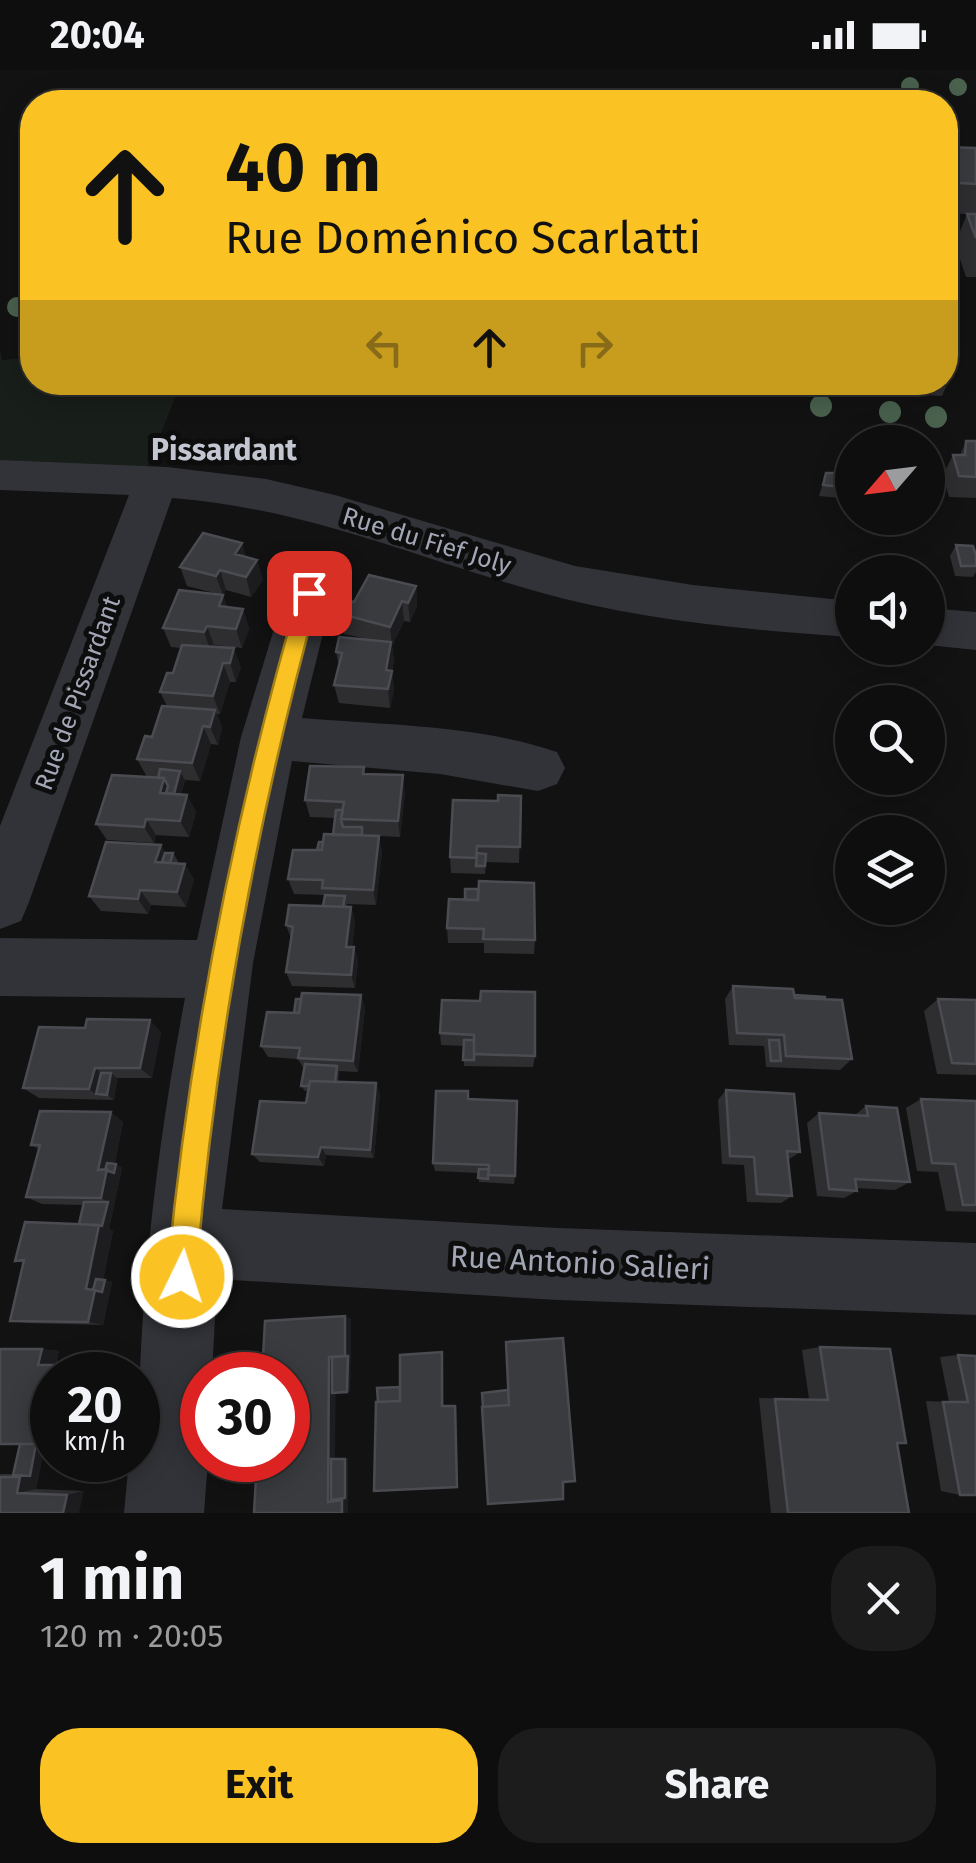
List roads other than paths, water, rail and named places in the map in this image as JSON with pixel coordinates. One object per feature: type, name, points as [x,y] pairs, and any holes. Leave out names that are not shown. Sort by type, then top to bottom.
[{"type":"street","name":"Rue du Fief Joly","points":[[0,475],[199,486],[302,502],[537,574],[658,601],[835,618]]},
{"type":"street","name":"Rue de Pissardant","points":[[0,902],[155,484]]},
{"type":"street","points":[[164,1513],[184,1242],[222,968],[268,738],[309,593]]},
{"type":"street","points":[[945,627],[976,630]]},
{"type":"street","points":[[268,738],[440,752],[538,768]]},
{"type":"street","points":[[0,967],[222,968]]},
{"type":"street","name":"Rue Antonio Salieri","points":[[184,1242],[558,1264],[976,1279]]},
{"type":"district","name":"Pissardant","points":[[224,450]]}]
